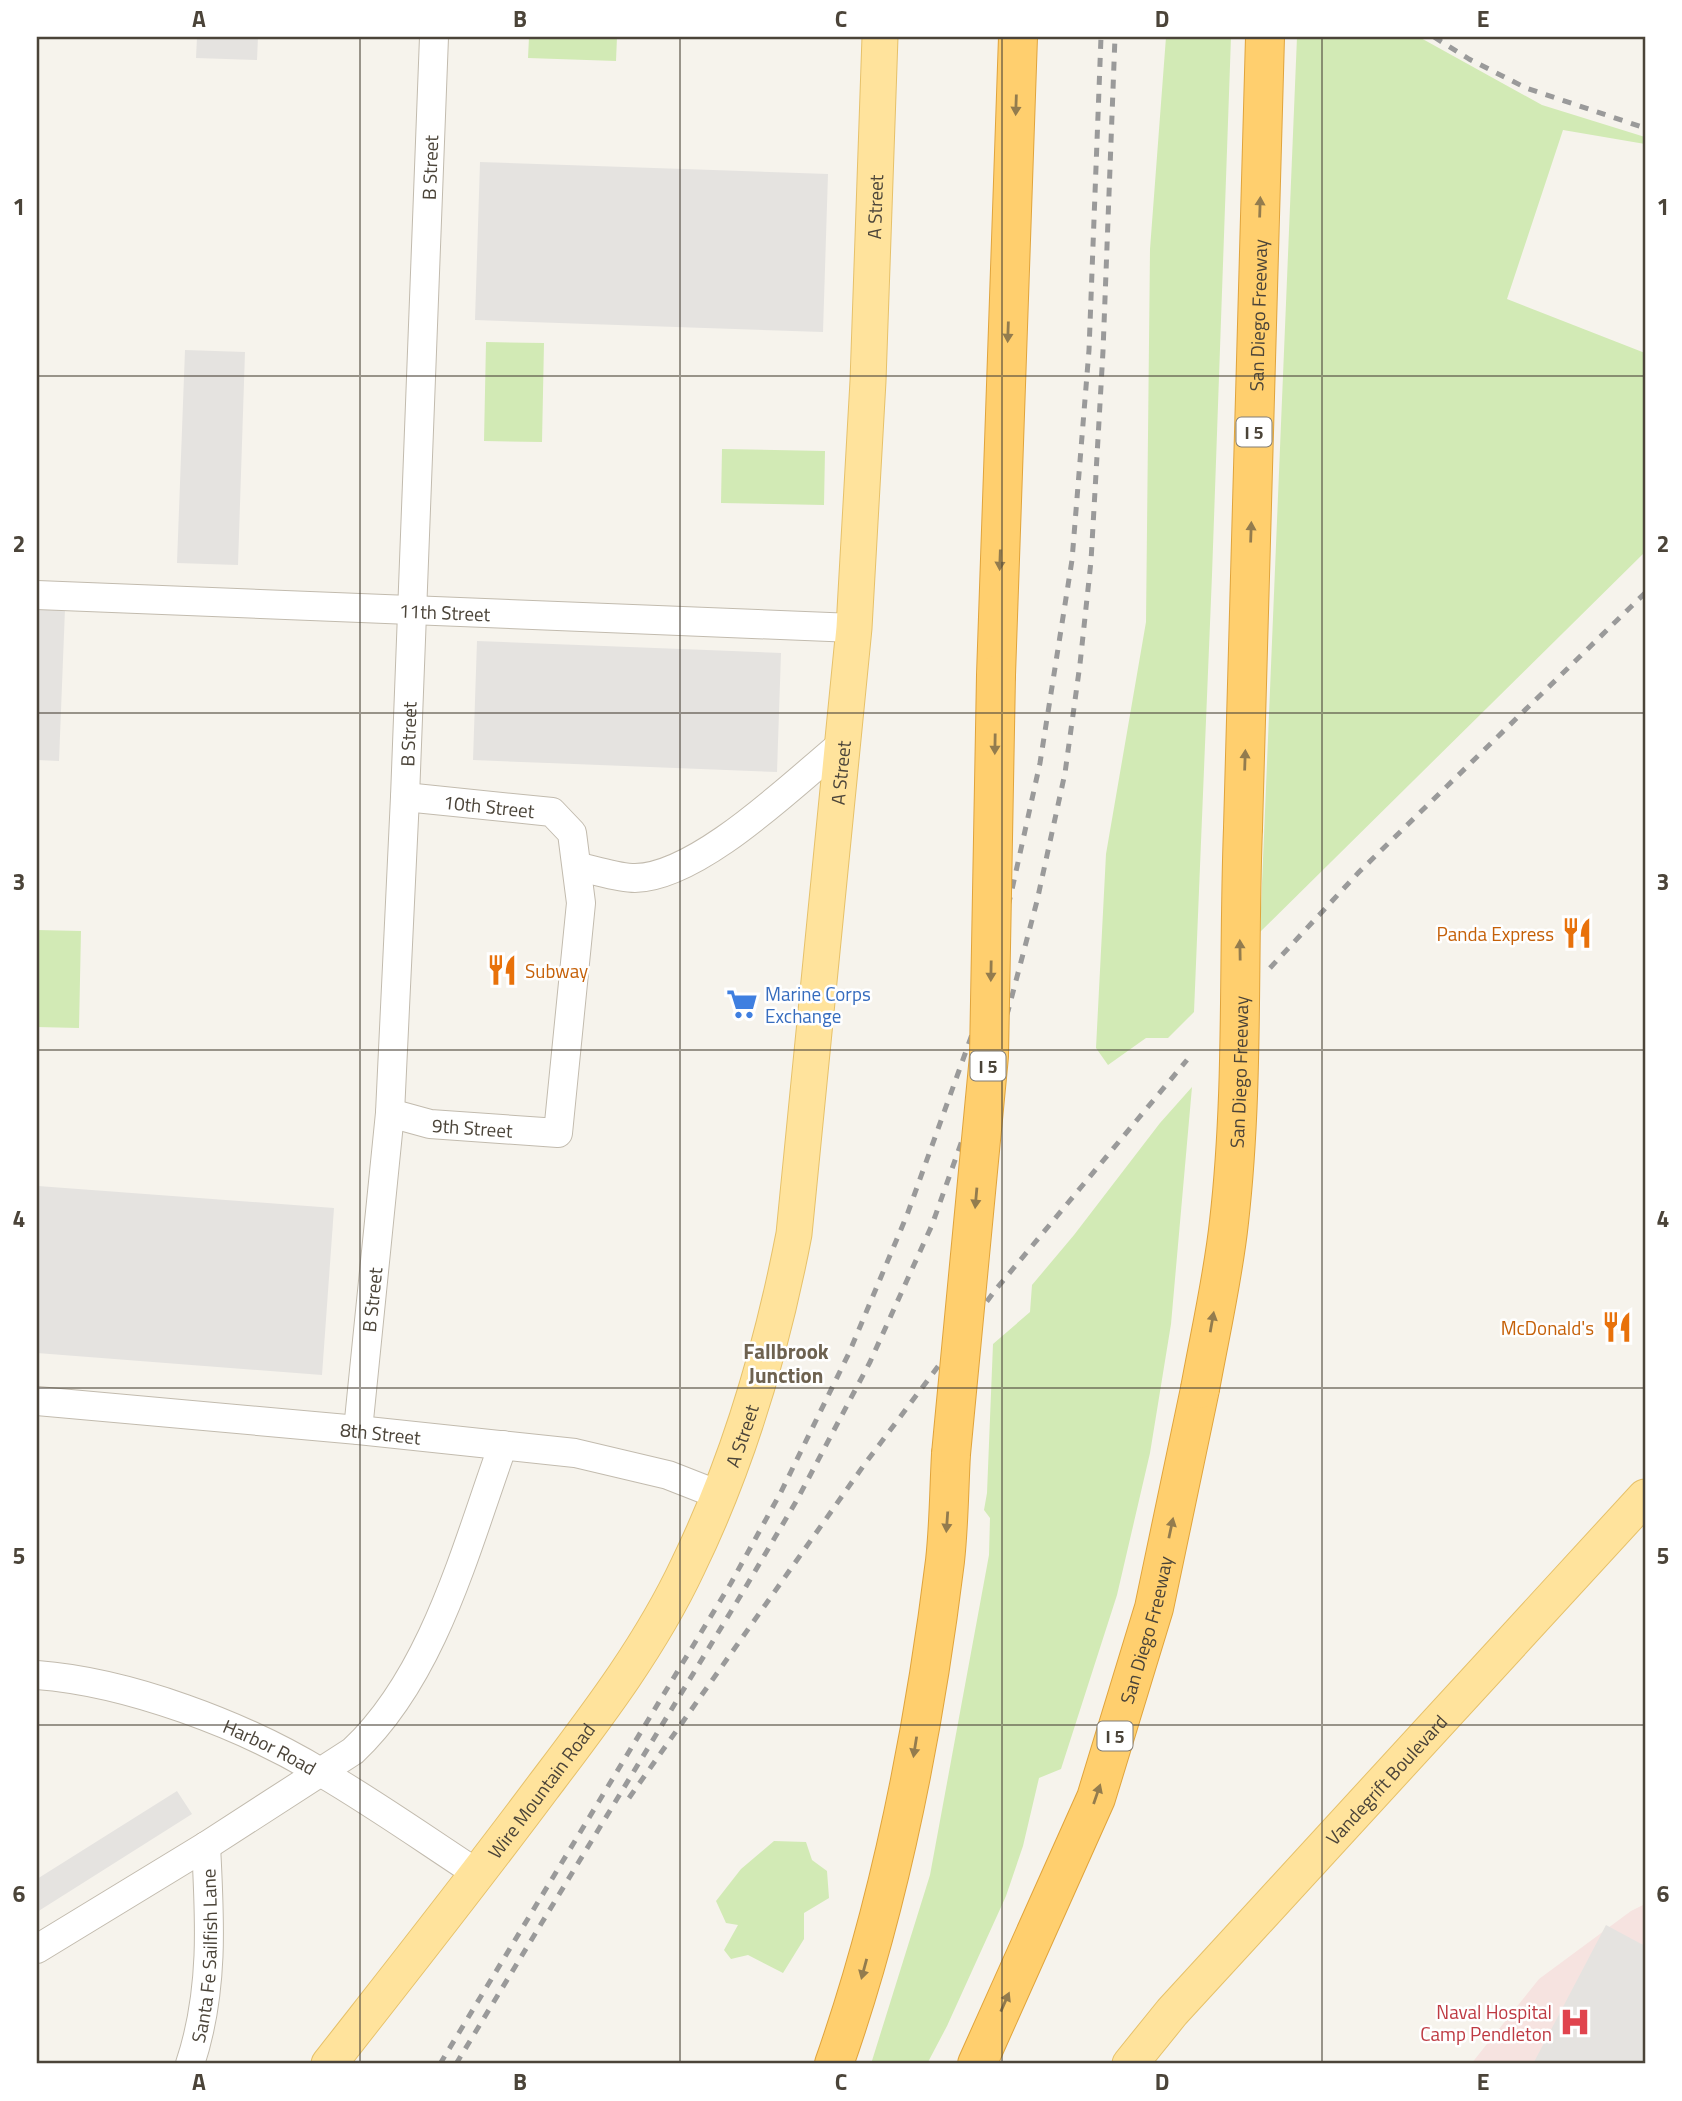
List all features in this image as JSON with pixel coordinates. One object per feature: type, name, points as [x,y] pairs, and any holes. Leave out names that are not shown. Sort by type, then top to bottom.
[{"type":"highway","name":"I 5","points":[[834,2064],[852,2012],[904,1820],[945,1559],[951,1454],[989,1056],[996,676],[1018,37]]},
{"type":"highway","name":"San Diego Freeway","points":[[977,2064],[1096,1798],[1154,1608],[1200,1389],[1229,1223],[1241,999],[1240,925],[1265,37]]},
{"type":"main road","name":"A Street","points":[[719,1495],[745,1426],[781,1301],[794,1234],[853,628],[867,381],[880,37]]},
{"type":"main road","name":"Wire Mountain Road","points":[[329,2064],[478,1874],[635,1662],[688,1567],[719,1495]]},
{"type":"main road","name":"Vandegrift Boulevard","points":[[1130,2064],[1172,2012],[1645,1497]]},
{"type":"street","name":"B Street","points":[[358,1430],[390,1113],[434,37]]},
{"type":"street","name":"11th Street","points":[[37,595],[853,628]]},
{"type":"street","points":[[578,867],[634,878],[661,875],[718,846],[843,743]]},
{"type":"street","name":"10th Street","points":[[405,797],[552,812],[572,833],[578,867]]},
{"type":"street","name":"9th Street","points":[[390,1113],[430,1124],[558,1133],[581,903],[578,867]]},
{"type":"street","name":"8th Street","points":[[37,1401],[575,1453],[668,1475],[719,1495]]},
{"type":"street","points":[[37,1949],[206,1846],[353,1751],[374,1731],[393,1707],[415,1668],[446,1601],[503,1445]]},
{"type":"street","name":"Harbor Road","points":[[37,1675],[59,1676],[113,1687],[224,1723],[320,1772],[478,1874]]},
{"type":"street","name":"Santa Fe Sailfish Lane","points":[[190,2064],[206,2004],[209,1967],[211,1924],[206,1846]]},
{"type":"shaded area","points":[[197,37],[258,37],[257,60],[196,58]]},
{"type":"shaded area","points":[[480,162],[828,174],[823,332],[475,320]]},
{"type":"shaded area","points":[[185,350],[245,352],[238,565],[177,563]]},
{"type":"shaded area","points":[[37,607],[65,609],[59,761],[37,760]]},
{"type":"shaded area","points":[[477,641],[781,653],[777,772],[473,760]]},
{"type":"shaded area","points":[[38,1186],[334,1208],[322,1375],[37,1353]]},
{"type":"shaded area","points":[[177,1791],[192,1814],[37,1912],[37,1879]]},
{"type":"shaded area","name":"Naval Hospital Camp Pendleton","points":[[1645,1904],[1645,2064],[1471,2064],[1539,1979],[1631,1911]]},
{"type":"shaded area","name":"Naval Hospital Camp Pendleton","points":[[1606,1925],[1645,1946],[1645,2064],[1533,2064]]},
{"type":"green space","points":[[529,37],[617,37],[616,61],[528,58]]},
{"type":"green space","points":[[1166,37],[1231,37],[1194,1012],[1168,1038],[1146,1038],[1108,1065],[1096,1048],[1106,854],[1146,622],[1150,249]]},
{"type":"green space","points":[[1297,37],[1419,37],[1542,105],[1645,137],[1645,144],[1563,130],[1507,299],[1645,353],[1645,552],[1260,932]]},
{"type":"green space","points":[[486,342],[544,343],[542,442],[484,441]]},
{"type":"green space","points":[[722,449],[825,451],[824,505],[721,503]]},
{"type":"green space","points":[[37,930],[81,931],[79,1028],[37,1027]]},
{"type":"green space","points":[[1192,1087],[1171,1324],[1150,1453],[1117,1595],[1061,1769],[1039,1778],[1023,1846],[1006,1896],[927,2064],[871,2064],[930,1875],[989,1555],[990,1518],[984,1510],[993,1344],[1030,1312],[1032,1285],[1160,1123]]},
{"type":"green space","points":[[774,1841],[806,1842],[812,1860],[827,1871],[829,1898],[804,1913],[804,1939],[783,1973],[748,1955],[731,1959],[724,1950],[738,1925],[726,1923],[716,1901],[741,1869]]},
{"type":"railway","points":[[440,2064],[731,1583],[781,1492],[849,1353],[907,1215],[983,1004],[1040,763],[1072,560],[1089,350],[1101,37]]},
{"type":"railway","points":[[456,2064],[744,1590],[797,1500],[870,1362],[932,1225],[1008,1011],[1037,901],[1065,773],[1080,664],[1091,561],[1103,351],[1115,37]]},
{"type":"railway","points":[[1434,37],[1469,59],[1526,88],[1645,128]]},
{"type":"railway","points":[[1270,968],[1359,872],[1645,593]]},
{"type":"railway","points":[[629,1798],[864,1465],[997,1288],[1187,1060]]},
{"type":"place","name":"Panda Express","points":[[1577,933]]},
{"type":"place","name":"Subway","points":[[502,970]]},
{"type":"place","name":"Marine Corps Exchange","points":[[742,1004]]},
{"type":"place","name":"McDonald's","points":[[1617,1327]]},
{"type":"place","name":"Naval Hospital Camp Pendleton","points":[[1575,2022]]},
{"type":"district","name":"Fallbrook Junction","points":[[786,1363]]}]
